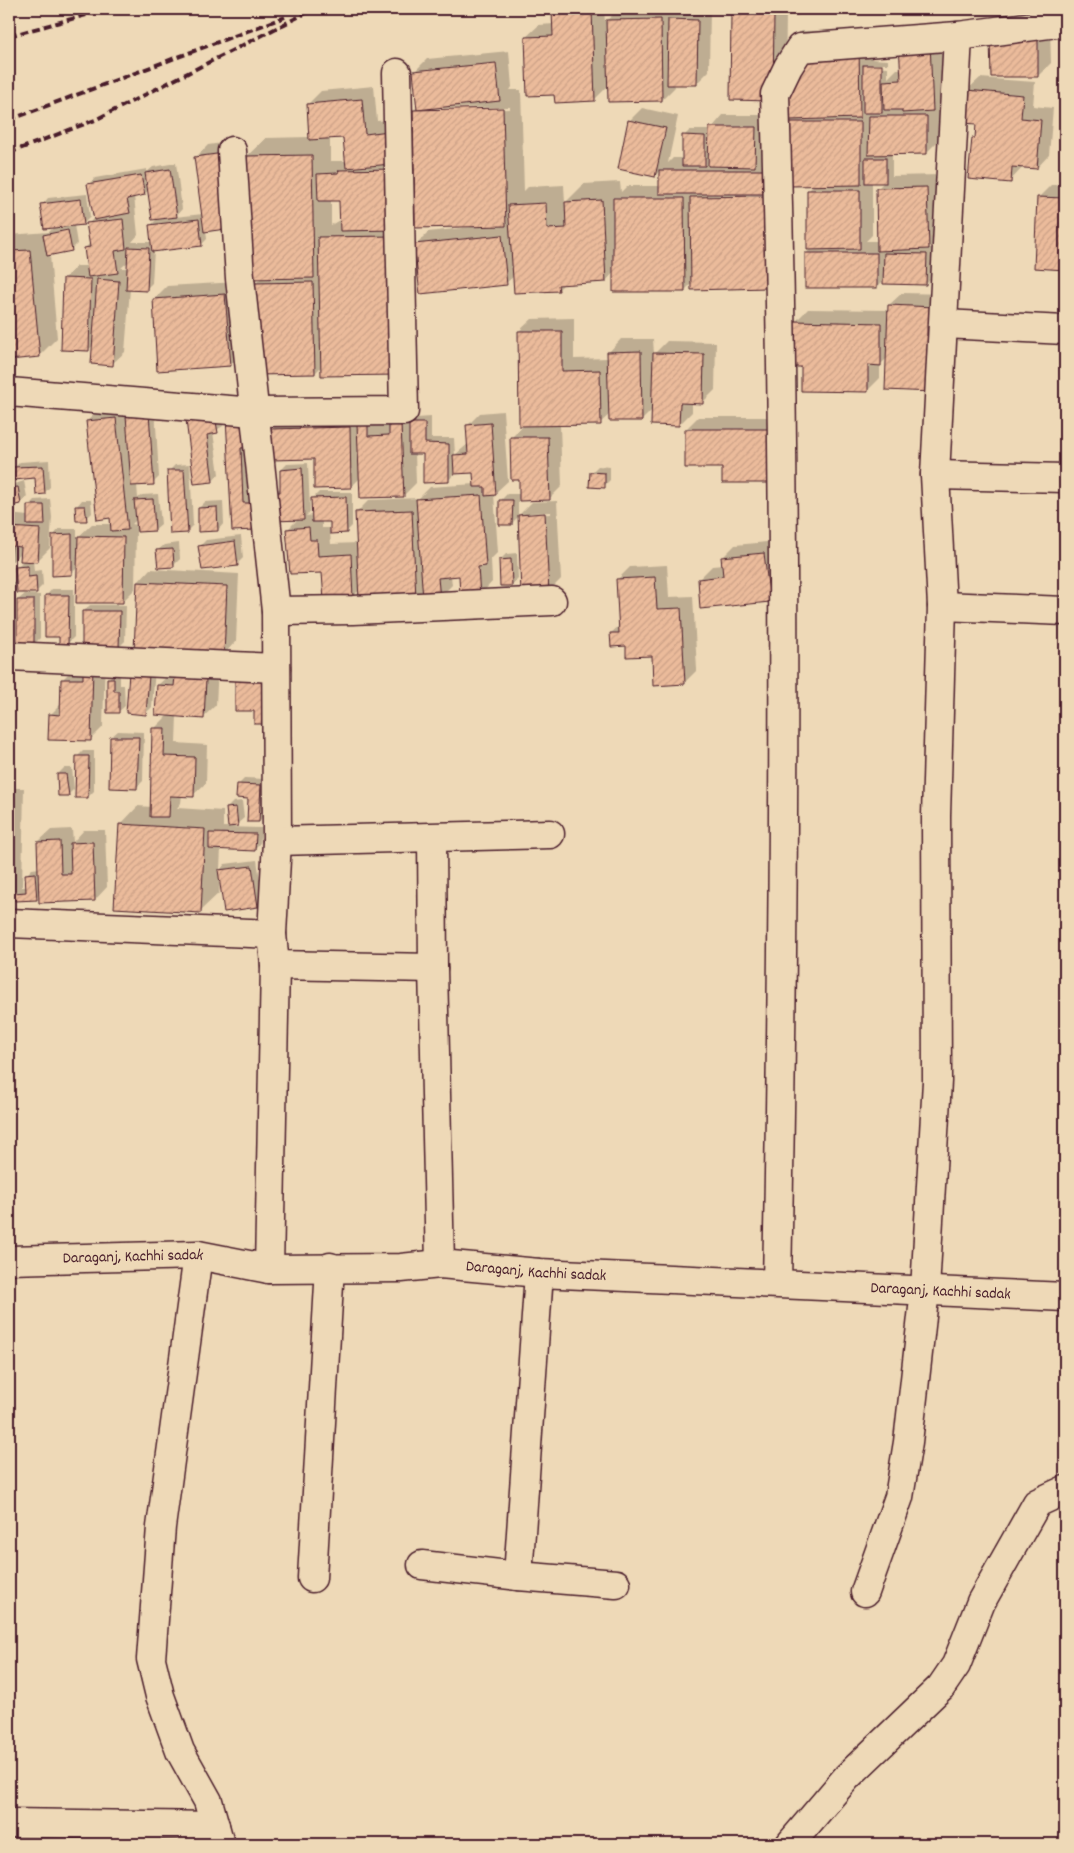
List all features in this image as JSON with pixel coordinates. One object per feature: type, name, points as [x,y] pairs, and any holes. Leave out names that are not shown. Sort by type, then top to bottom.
[{"type":"street","points":[[778,1283],[784,944],[784,678],[781,305],[775,94],[788,66],[800,48],[958,36],[1065,22]]},
{"type":"street","points":[[865,1592],[899,1497],[908,1442],[925,1290],[937,1081],[936,816],[942,606],[935,475],[958,36]]},
{"type":"street","points":[[9,392],[254,412],[404,411],[397,73]]},
{"type":"street","points":[[232,151],[240,278],[276,611],[277,841],[272,934],[275,965],[269,1269]]},
{"type":"street","points":[[944,324],[1065,330]]},
{"type":"street","points":[[935,475],[1065,478]]},
{"type":"street","points":[[276,611],[353,610],[552,601]]},
{"type":"street","points":[[942,606],[1065,611]]},
{"type":"street","points":[[9,656],[276,668]]},
{"type":"street","points":[[277,841],[550,834]]},
{"type":"street","points":[[432,838],[432,968],[437,1066],[440,1264]]},
{"type":"street","points":[[9,923],[272,934]]},
{"type":"street","points":[[275,965],[432,968]]},
{"type":"street","points":[[9,1823],[40,1834],[217,1835],[208,1802],[180,1751],[160,1696],[151,1659],[160,1527],[198,1255]]},
{"type":"street","name":"Daraganj, Kachhi sadak","points":[[9,1260],[198,1255],[269,1269],[330,1267],[401,1268],[440,1264],[538,1274],[1065,1297]]},
{"type":"street","points":[[312,1578],[330,1267]]},
{"type":"street","points":[[518,1576],[538,1274]]},
{"type":"street","points":[[790,1844],[847,1777],[941,1687],[956,1665],[981,1602],[1037,1503],[1065,1490]]},
{"type":"street","points":[[422,1565],[518,1576],[616,1584]]},
{"type":"building","points":[[779,9],[831,9],[831,12],[780,16]]},
{"type":"building","points":[[837,9],[884,9],[837,12]]},
{"type":"building","points":[[592,10],[595,101],[555,103],[554,95],[527,96],[525,37],[553,36],[552,11]]},
{"type":"building","points":[[731,14],[774,14],[773,101],[730,100]]},
{"type":"building","points":[[661,19],[662,101],[608,102],[606,20]]},
{"type":"building","points":[[668,19],[698,20],[697,85],[667,85]]},
{"type":"building","points":[[990,38],[1038,38],[1038,77],[991,77]]},
{"type":"building","points":[[859,42],[860,118],[790,120],[788,43]]},
{"type":"building","points":[[930,43],[933,111],[902,113],[902,110],[884,110],[883,81],[901,80],[899,44]]},
{"type":"building","points":[[496,63],[500,101],[417,110],[413,71]]},
{"type":"building","points":[[863,65],[882,65],[882,113],[863,113]]},
{"type":"building","points":[[966,90],[1023,95],[1021,118],[1041,120],[1037,169],[1012,167],[1011,183],[968,179],[972,138],[975,138],[976,124],[964,123]]},
{"type":"building","points":[[362,99],[365,134],[389,131],[392,164],[346,168],[343,138],[309,140],[307,104]]},
{"type":"building","points":[[503,108],[506,226],[415,228],[413,110]]},
{"type":"building","points":[[869,116],[927,116],[927,154],[868,155]]},
{"type":"building","points":[[628,120],[666,128],[655,177],[618,169]]},
{"type":"building","points":[[787,122],[861,122],[861,185],[788,186]]},
{"type":"building","points":[[709,127],[756,127],[755,167],[708,166]]},
{"type":"building","points":[[682,135],[705,136],[705,166],[682,166]]},
{"type":"building","points":[[224,153],[233,228],[204,232],[194,157]]},
{"type":"building","points":[[312,155],[314,278],[249,279],[246,156]]},
{"type":"building","points":[[865,158],[886,158],[886,183],[865,183]]},
{"type":"building","points":[[170,169],[177,217],[152,220],[145,173]]},
{"type":"building","points":[[395,169],[396,230],[340,231],[339,201],[318,201],[317,174],[338,173],[339,170]]},
{"type":"building","points":[[659,170],[763,170],[763,194],[659,194]]},
{"type":"building","points":[[141,175],[145,195],[127,199],[130,213],[94,220],[87,184]]},
{"type":"building","points":[[927,187],[929,249],[877,251],[876,188]]},
{"type":"building","points":[[807,190],[860,190],[860,249],[807,250]]},
{"type":"building","points":[[766,196],[767,288],[691,290],[690,197]]},
{"type":"building","points":[[1037,197],[1065,198],[1065,270],[1034,268]]},
{"type":"building","points":[[613,198],[684,198],[685,292],[613,292]]},
{"type":"building","points":[[81,199],[84,225],[44,229],[40,204]]},
{"type":"building","points":[[602,200],[606,282],[558,285],[559,291],[514,293],[508,205],[546,203],[547,229],[566,228],[565,202]]},
{"type":"building","points":[[123,219],[126,249],[115,251],[118,273],[88,277],[84,248],[90,247],[86,223]]},
{"type":"building","points":[[199,219],[202,246],[152,252],[149,225]]},
{"type":"building","points":[[68,230],[72,251],[47,256],[43,235]]},
{"type":"building","points":[[502,235],[507,285],[420,294],[414,244]]},
{"type":"building","points":[[395,236],[398,375],[321,376],[318,237]]},
{"type":"building","points":[[128,247],[149,248],[147,291],[126,290]]},
{"type":"building","points":[[30,250],[40,357],[9,360],[9,251]]},
{"type":"building","points":[[805,253],[877,253],[877,288],[805,288]]},
{"type":"building","points":[[884,253],[927,254],[926,285],[883,284]]},
{"type":"building","points":[[63,278],[91,279],[89,351],[61,350]]},
{"type":"building","points":[[97,279],[119,281],[113,366],[91,364]]},
{"type":"building","points":[[313,282],[315,374],[255,375],[253,283]]},
{"type":"building","points":[[225,294],[231,366],[157,371],[153,299]]},
{"type":"building","points":[[888,305],[936,307],[936,324],[927,324],[927,336],[935,336],[933,392],[885,390]]},
{"type":"building","points":[[794,321],[881,323],[881,366],[868,365],[868,392],[801,391],[801,367],[794,367]]},
{"type":"building","points":[[518,331],[562,331],[562,371],[600,370],[601,425],[519,426]]},
{"type":"building","points":[[641,351],[642,421],[609,421],[607,352]]},
{"type":"building","points":[[653,353],[704,354],[703,404],[680,403],[679,426],[651,425]]},
{"type":"building","points":[[149,413],[154,485],[131,486],[126,415]]},
{"type":"building","points":[[215,416],[218,433],[207,435],[213,482],[194,484],[186,420]]},
{"type":"building","points":[[251,416],[253,447],[241,448],[243,503],[254,503],[256,530],[232,531],[226,417]]},
{"type":"building","points":[[116,418],[128,530],[111,531],[110,518],[97,520],[86,421]]},
{"type":"building","points":[[409,423],[425,423],[425,443],[449,444],[449,482],[423,483],[423,454],[409,454]]},
{"type":"building","points":[[491,423],[496,495],[485,496],[485,487],[474,487],[473,473],[454,474],[453,455],[468,454],[466,425]]},
{"type":"building","points":[[368,424],[368,436],[389,435],[389,424],[401,424],[404,497],[360,498],[357,425]]},
{"type":"building","points":[[350,427],[351,488],[314,489],[314,459],[271,460],[270,429]]},
{"type":"building","points":[[685,429],[775,429],[775,483],[722,483],[722,468],[685,468]]},
{"type":"building","points":[[510,437],[548,437],[550,500],[519,501],[519,480],[511,480]]},
{"type":"building","points":[[43,466],[45,494],[36,495],[35,478],[14,480],[13,467]]},
{"type":"building","points":[[302,468],[304,520],[272,521],[271,492],[280,492],[280,470]]},
{"type":"building","points":[[167,470],[184,470],[188,533],[170,534]]},
{"type":"building","points":[[590,472],[605,473],[605,488],[589,487]]},
{"type":"building","points":[[18,487],[21,504],[9,506],[9,488]]},
{"type":"building","points":[[481,495],[486,566],[478,567],[480,596],[460,597],[459,576],[438,578],[440,599],[423,600],[416,499]]},
{"type":"building","points":[[346,497],[347,533],[330,534],[330,522],[312,522],[311,498]]},
{"type":"building","points":[[153,499],[155,531],[137,532],[134,500]]},
{"type":"building","points":[[499,500],[513,500],[512,525],[499,525]]},
{"type":"building","points":[[27,505],[44,505],[45,525],[27,525]]},
{"type":"building","points":[[75,506],[85,506],[87,521],[76,521]]},
{"type":"building","points":[[217,507],[218,531],[198,532],[198,508]]},
{"type":"building","points":[[412,510],[416,599],[359,601],[355,512]]},
{"type":"building","points":[[545,513],[549,593],[521,594],[518,515]]},
{"type":"building","points":[[9,527],[40,529],[38,562],[20,561],[21,547],[12,546],[9,565]]},
{"type":"building","points":[[309,527],[310,540],[317,540],[318,556],[351,554],[353,598],[324,600],[322,573],[290,574],[286,529]]},
{"type":"building","points":[[72,534],[72,575],[52,576],[52,535]]},
{"type":"building","points":[[78,536],[124,537],[123,603],[76,603]]},
{"type":"building","points":[[235,541],[238,566],[202,570],[198,546]]},
{"type":"building","points":[[173,549],[174,567],[158,568],[156,550]]},
{"type":"building","points":[[764,553],[770,602],[700,609],[698,579],[723,576],[721,557]]},
{"type":"building","points":[[511,559],[512,586],[500,586],[499,560]]},
{"type":"building","points":[[28,566],[28,577],[36,576],[37,593],[17,593],[15,567]]},
{"type":"building","points":[[655,577],[657,609],[681,608],[685,684],[653,686],[652,656],[626,657],[626,646],[611,647],[610,633],[619,633],[616,579]]},
{"type":"building","points":[[137,582],[227,586],[224,655],[134,651]]},
{"type":"building","points":[[45,595],[69,595],[68,645],[59,645],[59,637],[45,637]]},
{"type":"building","points":[[17,600],[34,600],[34,645],[17,646]]},
{"type":"building","points":[[82,611],[120,611],[119,648],[82,647]]},
{"type":"building","points":[[83,666],[93,667],[91,741],[48,740],[49,714],[60,715],[61,679],[83,679]]},
{"type":"building","points":[[129,673],[149,675],[146,715],[126,713]]},
{"type":"building","points":[[175,676],[206,679],[204,719],[155,715],[157,685],[174,686]]},
{"type":"building","points":[[235,677],[265,678],[264,724],[254,724],[254,711],[235,711]]},
{"type":"building","points":[[107,678],[114,678],[114,691],[119,691],[119,713],[107,713]]},
{"type":"building","points":[[152,728],[165,728],[164,756],[195,757],[194,797],[170,796],[169,817],[150,817]]},
{"type":"building","points":[[110,737],[139,737],[137,789],[109,788]]},
{"type":"building","points":[[76,756],[89,756],[88,798],[75,798]]},
{"type":"building","points":[[57,774],[66,774],[69,796],[58,796]]},
{"type":"building","points":[[237,784],[261,785],[259,822],[247,822],[248,799],[236,798]]},
{"type":"building","points":[[236,807],[238,826],[228,827],[226,808]]},
{"type":"building","points":[[119,824],[205,829],[201,913],[114,908]]},
{"type":"building","points":[[209,833],[256,834],[255,851],[209,849]]},
{"type":"building","points":[[60,841],[61,874],[71,874],[70,843],[93,842],[95,901],[39,903],[37,842]]},
{"type":"building","points":[[252,866],[258,907],[224,912],[218,870]]},
{"type":"building","points":[[35,873],[37,900],[15,901],[14,893],[26,892],[25,874]]},
{"type":"building","points":[[84,1830],[165,1839],[164,1844],[82,1844]]},
{"type":"railway","points":[[9,36],[108,9]]},
{"type":"railway","points":[[9,153],[95,120],[314,9]]},
{"type":"railway","points":[[9,120],[285,17]]}]
